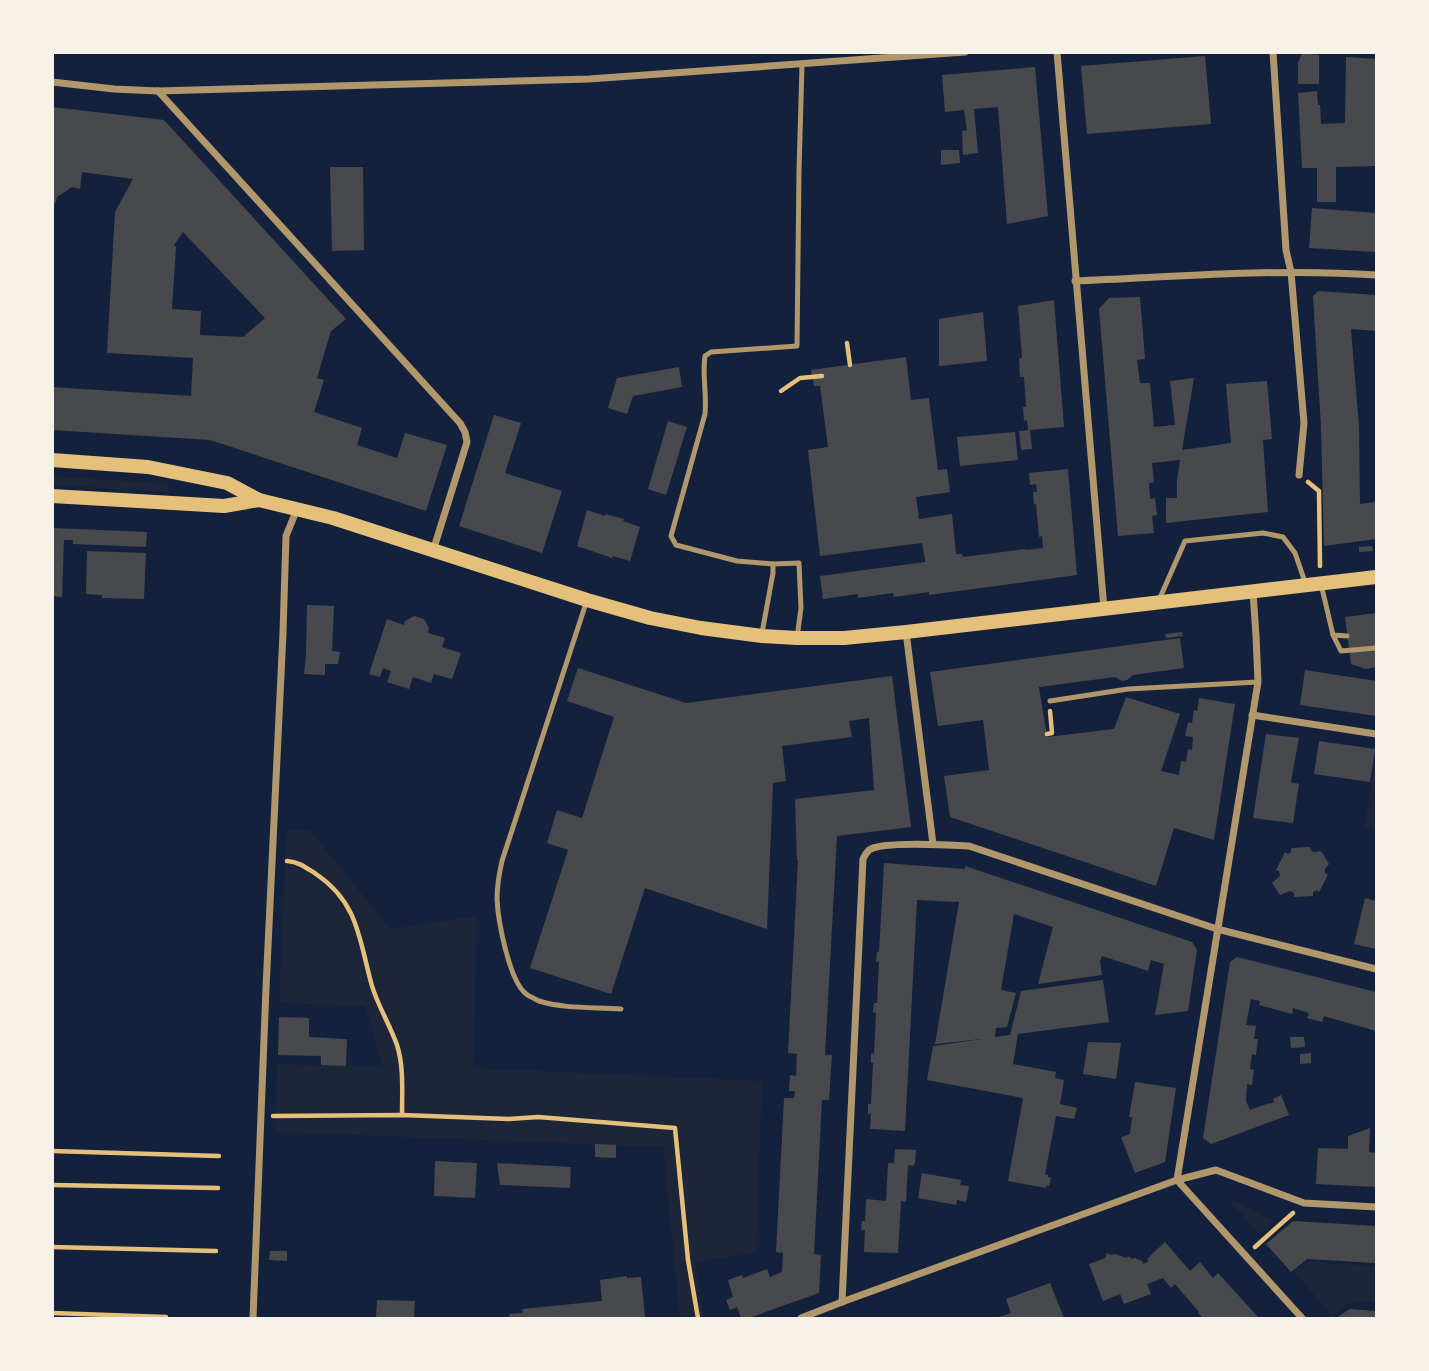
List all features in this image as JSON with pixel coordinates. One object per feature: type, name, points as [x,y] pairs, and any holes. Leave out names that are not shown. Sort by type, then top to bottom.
[{"type":"main road","points":[[52,460],[148,467],[227,483],[259,500],[333,519],[587,600],[650,618],[762,636],[844,638],[1377,577]]},
{"type":"main road","points":[[52,496],[223,506],[259,500]]},
{"type":"street","points":[[52,82],[158,91],[589,79],[965,52]]},
{"type":"street","points":[[1057,52],[1104,609]]},
{"type":"street","points":[[1273,52],[1286,250],[1292,272],[1304,423],[1299,475]]},
{"type":"street","points":[[158,91],[460,423],[467,442],[433,551]]},
{"type":"street","points":[[1076,281],[1330,271],[1377,275]]},
{"type":"street","points":[[253,1318],[286,536],[297,509]]},
{"type":"street","points":[[1177,1180],[1258,682],[1253,592]]},
{"type":"street","points":[[906,632],[933,844]]},
{"type":"street","points":[[1252,715],[1377,734]]},
{"type":"street","points":[[842,1302],[863,859],[868,850],[877,846],[969,846],[1217,929],[1377,969]]},
{"type":"street","points":[[801,1318],[1177,1180],[1216,1170],[1304,1203],[1377,1207]]},
{"type":"street","points":[[1177,1180],[1301,1318]]},
{"type":"lane","points":[[797,638],[801,608],[799,563],[737,561],[676,545],[671,536],[705,414],[705,356],[711,352],[797,346],[802,65]]},
{"type":"lane","points":[[1158,602],[1185,541],[1263,533],[1283,537],[1314,584],[1341,651],[1377,648]]},
{"type":"lane","points":[[762,636],[772,564]]},
{"type":"lane","points":[[587,600],[502,861],[497,899],[502,937],[515,978],[523,992],[538,1000],[558,1005],[621,1009]]},
{"type":"lane","points":[[1333,635],[1347,636]]},
{"type":"lane","points":[[1050,701],[1128,689],[1258,682]]},
{"type":"path","points":[[847,343],[850,365]]},
{"type":"path","points":[[781,391],[800,378],[822,376]]},
{"type":"path","points":[[1299,475],[1319,491],[1314,584]]},
{"type":"path","points":[[1047,734],[1052,733],[1050,718]]},
{"type":"path","points":[[272,859],[299,862],[326,880],[343,899],[357,927],[373,988],[398,1047],[402,1075],[402,1115]]},
{"type":"path","points":[[261,1116],[402,1115],[509,1119],[538,1117],[674,1128],[688,1260],[698,1318]]},
{"type":"path","points":[[52,1151],[219,1156]]},
{"type":"path","points":[[52,1185],[218,1188]]},
{"type":"path","points":[[1245,1255],[1304,1203]]},
{"type":"path","points":[[52,1247],[216,1251]]},
{"type":"path","points":[[52,1313],[166,1317]]},
{"type":"shaded area","points":[[53,476],[168,484],[168,492],[53,485]]},
{"type":"shaded area","points":[[1376,751],[1376,830],[1365,828]]},
{"type":"shaded area","points":[[287,829],[311,831],[390,929],[477,916],[473,1068],[762,1081],[756,1253],[695,1262],[704,1318],[680,1318],[663,1147],[275,1132],[277,1064],[383,1067],[365,1006],[279,1003]]},
{"type":"shaded area","points":[[1226,1197],[1274,1221],[1260,1234]]},
{"type":"shaded area","points":[[1310,1262],[1376,1266],[1376,1302],[1348,1303],[1332,1316],[1293,1270]]},
{"type":"building","points":[[1302,53],[1319,55],[1319,84],[1298,84],[1298,63]]},
{"type":"building","points":[[1205,56],[1211,124],[1087,134],[1081,66]]},
{"type":"building","points":[[1346,57],[1376,59],[1376,166],[1336,167],[1336,202],[1317,202],[1317,168],[1302,168],[1298,93],[1317,91],[1321,124],[1345,123]]},
{"type":"building","points":[[1035,67],[1048,216],[1007,224],[998,107],[974,109],[978,153],[963,155],[962,131],[967,130],[964,110],[945,112],[942,75]]},
{"type":"building","points":[[52,107],[164,120],[346,319],[331,331],[317,378],[324,380],[314,412],[362,428],[357,445],[397,458],[405,433],[447,445],[426,511],[210,440],[52,430],[52,387],[191,396],[193,358],[107,353],[115,212],[133,179],[82,172],[80,189],[72,187],[57,197],[55,204],[52,203]],"holes":[[[183,232],[265,318],[243,337],[200,335],[201,311],[172,309],[174,245]]]},
{"type":"building","points":[[941,150],[959,150],[960,163],[941,165]]},
{"type":"building","points":[[330,167],[363,167],[364,250],[332,251]]},
{"type":"building","points":[[1312,208],[1376,213],[1376,252],[1309,248]]},
{"type":"building","points":[[1318,291],[1376,295],[1376,331],[1351,329],[1359,427],[1360,504],[1376,502],[1376,539],[1324,546],[1321,427],[1313,296]]},
{"type":"building","points":[[1140,297],[1145,359],[1137,360],[1140,383],[1150,383],[1154,427],[1175,425],[1170,381],[1194,378],[1182,450],[1231,443],[1226,384],[1267,381],[1272,439],[1263,440],[1268,512],[1166,523],[1166,498],[1177,498],[1180,460],[1152,463],[1154,482],[1149,483],[1150,499],[1155,498],[1157,515],[1152,516],[1154,533],[1118,536],[1099,309],[1109,298]]},
{"type":"building","points":[[1054,300],[1064,427],[1028,430],[1027,420],[1024,421],[1024,377],[1020,377],[1019,358],[1022,358],[1018,306]]},
{"type":"building","points":[[983,312],[987,361],[939,366],[939,319]]},
{"type":"building","points":[[906,357],[911,400],[929,398],[938,470],[947,469],[950,492],[916,497],[919,519],[952,514],[956,554],[962,554],[963,557],[1043,548],[1034,504],[1033,492],[1037,492],[1036,484],[1030,485],[1029,473],[1068,469],[1077,575],[929,595],[929,592],[894,597],[893,593],[858,598],[858,594],[823,599],[820,576],[925,562],[925,559],[922,543],[820,556],[808,450],[828,447],[820,386],[814,386],[811,370]]},
{"type":"building","points":[[679,367],[682,387],[633,396],[627,414],[608,408],[617,378]]},
{"type":"building","points":[[494,415],[521,423],[505,473],[562,491],[542,553],[459,526]]},
{"type":"building","points":[[668,421],[687,427],[666,495],[648,489]]},
{"type":"building","points":[[1030,430],[1032,449],[1021,450],[1019,431]]},
{"type":"building","points":[[1015,432],[1018,460],[960,466],[957,437]]},
{"type":"building","points":[[587,510],[624,519],[623,521],[640,527],[630,561],[577,546]]},
{"type":"building","points":[[52,528],[147,532],[146,547],[73,544],[73,540],[64,540],[62,597],[52,596]]},
{"type":"building","points":[[1372,546],[1373,551],[1359,552],[1359,547]]},
{"type":"building","points":[[87,551],[146,553],[144,599],[102,598],[102,595],[86,594]]},
{"type":"building","points":[[307,605],[334,606],[332,651],[340,652],[338,664],[325,664],[325,675],[304,674]]},
{"type":"building","points":[[1376,613],[1376,667],[1366,669],[1351,664],[1345,617]]},
{"type":"building","points":[[414,616],[424,619],[429,628],[428,633],[445,638],[442,647],[461,653],[452,679],[434,674],[431,683],[413,677],[409,689],[387,682],[391,671],[383,668],[380,677],[369,674],[387,619],[404,625],[405,621]]},
{"type":"building","points":[[1182,632],[1183,636],[1166,638],[1165,634]]},
{"type":"building","points":[[1180,638],[1184,668],[1133,675],[1122,681],[1115,677],[1039,687],[1047,737],[1114,729],[1126,697],[1180,714],[1161,771],[1179,775],[1181,761],[1186,762],[1188,749],[1192,750],[1193,737],[1185,736],[1188,722],[1192,723],[1194,710],[1197,711],[1199,698],[1235,704],[1214,840],[1174,828],[1156,886],[950,817],[944,776],[989,770],[983,720],[938,726],[930,672]]},
{"type":"building","points":[[578,668],[686,703],[892,676],[911,827],[837,836],[825,1055],[832,1055],[829,1100],[822,1100],[814,1254],[821,1255],[819,1293],[749,1318],[741,1318],[737,1307],[730,1310],[726,1300],[733,1297],[728,1280],[742,1275],[743,1278],[767,1269],[770,1277],[782,1272],[783,1253],[776,1252],[784,1098],[794,1098],[795,1091],[789,1091],[790,1075],[796,1076],[797,1054],[788,1053],[798,860],[795,799],[874,790],[869,718],[849,721],[852,737],[782,746],[786,781],[773,783],[767,929],[645,888],[611,994],[530,968],[568,850],[547,843],[557,810],[582,818],[614,717],[567,701]]},
{"type":"building","points":[[1305,670],[1376,681],[1376,716],[1300,705]]},
{"type":"building","points":[[1266,734],[1299,738],[1291,782],[1299,784],[1293,823],[1253,818]]},
{"type":"building","points":[[1319,741],[1375,749],[1370,782],[1314,774]]},
{"type":"building","points":[[1310,847],[1311,851],[1321,851],[1329,864],[1325,869],[1328,875],[1319,892],[1313,892],[1313,896],[1294,897],[1294,893],[1290,891],[1280,895],[1272,883],[1280,876],[1276,870],[1285,852],[1291,852],[1291,848]]},
{"type":"building","points":[[884,863],[965,869],[965,866],[1192,942],[1197,950],[1188,1011],[1155,1015],[1164,964],[1151,960],[1148,971],[1102,956],[1102,975],[1038,984],[1053,927],[1014,914],[1001,990],[1016,993],[1007,1027],[996,1028],[995,1037],[1010,1035],[1021,991],[1103,980],[1109,1022],[1018,1034],[1013,1064],[1056,1072],[1055,1078],[1064,1080],[1060,1104],[1077,1108],[1074,1119],[1056,1116],[1045,1174],[1051,1178],[1046,1188],[1008,1181],[1023,1098],[927,1080],[933,1046],[982,1039],[935,1044],[959,902],[917,900],[905,1131],[870,1129],[871,1114],[868,1114],[868,1104],[871,1104],[871,1053],[874,1054],[876,1013],[873,1012],[874,1003],[877,1003],[879,962],[876,962],[879,952]]},
{"type":"building","points":[[1365,898],[1376,901],[1376,949],[1354,944]]},
{"type":"building","points":[[1237,957],[1376,992],[1376,1031],[1324,1016],[1322,1022],[1307,1018],[1309,1013],[1293,1008],[1292,1014],[1259,1005],[1260,1001],[1251,999],[1246,1025],[1256,1026],[1254,1039],[1258,1039],[1256,1055],[1252,1054],[1250,1069],[1254,1070],[1252,1085],[1247,1084],[1246,1101],[1250,1110],[1274,1102],[1273,1099],[1281,1095],[1289,1115],[1211,1144],[1203,1138],[1230,962]]},
{"type":"building","points":[[279,1017],[309,1018],[309,1037],[347,1039],[346,1066],[321,1065],[321,1056],[278,1055]]},
{"type":"building","points":[[1290,1037],[1304,1037],[1305,1047],[1291,1048]]},
{"type":"building","points":[[1088,1042],[1121,1043],[1116,1079],[1083,1074]]},
{"type":"building","points":[[1311,1053],[1311,1063],[1300,1064],[1300,1054]]},
{"type":"building","points":[[1135,1082],[1176,1088],[1165,1162],[1135,1173],[1121,1137],[1130,1134],[1132,1117],[1129,1117]]},
{"type":"building","points":[[1370,1128],[1369,1152],[1376,1153],[1376,1187],[1316,1184],[1318,1148],[1348,1149],[1348,1136]]},
{"type":"building","points":[[595,1144],[616,1145],[616,1158],[595,1157]]},
{"type":"building","points":[[895,1149],[916,1150],[915,1163],[913,1166],[908,1165],[906,1202],[901,1201],[898,1253],[864,1252],[865,1230],[861,1230],[862,1221],[865,1221],[866,1199],[886,1201],[888,1163],[894,1163]]},
{"type":"building","points":[[435,1161],[477,1163],[475,1198],[434,1196]]},
{"type":"building","points":[[497,1163],[571,1167],[570,1188],[500,1185]]},
{"type":"building","points":[[922,1173],[961,1180],[960,1185],[969,1186],[966,1202],[957,1200],[956,1205],[918,1198]]},
{"type":"building","points":[[1293,1221],[1376,1226],[1376,1263],[1307,1259],[1291,1272],[1266,1244]]},
{"type":"building","points":[[1165,1242],[1190,1271],[1200,1262],[1213,1278],[1218,1273],[1259,1318],[1203,1318],[1175,1284],[1171,1288],[1163,1278],[1147,1284],[1151,1294],[1124,1304],[1120,1294],[1103,1301],[1089,1264],[1105,1258],[1107,1253],[1135,1258],[1143,1264],[1149,1261],[1147,1259]]},
{"type":"building","points":[[270,1251],[287,1251],[287,1261],[269,1260]]},
{"type":"building","points":[[641,1277],[645,1317],[510,1318],[509,1314],[523,1313],[522,1309],[602,1301],[600,1280]]},
{"type":"building","points":[[1050,1283],[1064,1318],[996,1318],[1011,1313],[1006,1299]]},
{"type":"building","points":[[377,1300],[415,1301],[414,1318],[376,1318]]},
{"type":"building","points":[[1350,1309],[1376,1311],[1376,1318],[1336,1318]]}]
